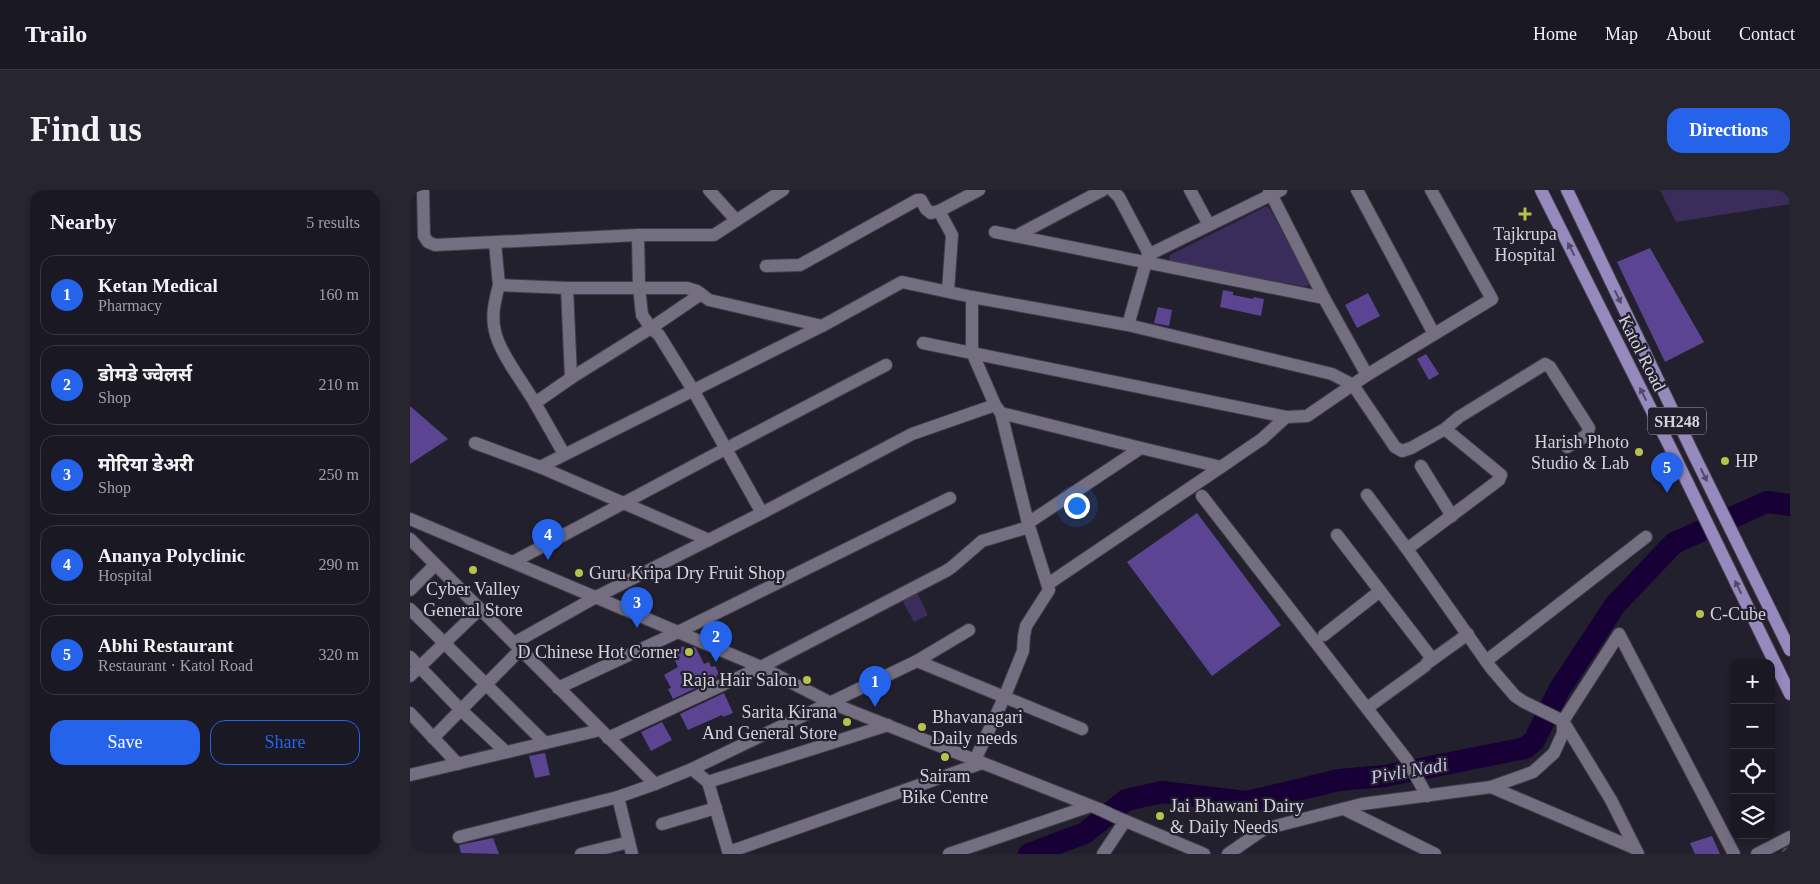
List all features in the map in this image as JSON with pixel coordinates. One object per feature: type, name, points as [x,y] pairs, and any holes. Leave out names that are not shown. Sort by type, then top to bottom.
[{"type":"main road","name":"Katol Road","points":[[1541,190],[1677,461],[1790,694]]},
{"type":"main road","name":"Katol Road","points":[[1567,190],[1790,650]]},
{"type":"main road","points":[[1677,461],[1693,453]]},
{"type":"street","points":[[423,190],[424,236],[428,242],[435,245],[638,235],[714,235],[783,190]]},
{"type":"street","points":[[709,190],[728,227]]},
{"type":"street","points":[[766,266],[800,265],[914,201],[921,195],[926,209],[931,213],[979,190]]},
{"type":"street","points":[[1016,236],[1103,190]]},
{"type":"street","points":[[1112,190],[1119,197],[1148,250],[1128,325]]},
{"type":"street","points":[[1190,190],[1209,226]]},
{"type":"street","points":[[1357,190],[1434,334]]},
{"type":"street","points":[[924,343],[1286,417],[1307,416],[1367,375],[1492,299],[1431,190]]},
{"type":"street","points":[[1147,258],[1274,192],[1324,298],[1367,375]]},
{"type":"street","points":[[938,211],[952,235],[948,291]]},
{"type":"street","points":[[995,232],[1147,258],[1324,298]]},
{"type":"street","points":[[638,235],[638,287],[642,316],[659,335],[693,390],[762,513]]},
{"type":"street","points":[[495,243],[499,285],[494,313],[495,332],[501,348],[564,454]]},
{"type":"street","points":[[540,467],[822,326],[902,282],[972,297],[1128,325],[1332,374],[1353,385],[1395,447],[1402,451],[1412,448],[1445,429],[1459,417],[1545,364],[1550,367],[1589,428],[1587,435],[1567,447]]},
{"type":"street","points":[[499,285],[567,288],[687,288],[709,300],[822,326]]},
{"type":"street","points":[[567,288],[571,378]]},
{"type":"street","points":[[535,403],[571,378],[652,328],[701,294]]},
{"type":"street","points":[[692,769],[708,782],[729,853],[979,761],[1023,651],[1025,630],[1049,590],[1028,525],[998,409],[972,352],[972,297]]},
{"type":"street","points":[[514,562],[886,365]]},
{"type":"street","points":[[433,738],[485,685],[517,646],[596,597],[912,434],[998,409],[1142,448],[1222,467]]},
{"type":"street","points":[[1048,584],[1262,439],[1286,417]]},
{"type":"street","points":[[1407,549],[1499,480],[1501,475],[1445,429]]},
{"type":"street","points":[[476,443],[540,467],[709,540]]},
{"type":"street","points":[[410,775],[545,743],[604,734],[761,667],[946,571],[982,541],[1028,525],[1142,448]]},
{"type":"street","points":[[1421,466],[1452,516]]},
{"type":"street","points":[[1368,495],[1486,661],[1515,696],[1559,719],[1611,800],[1636,851]]},
{"type":"street","points":[[1202,496],[1407,760],[1427,796]]},
{"type":"street","points":[[558,688],[678,632],[950,498]]},
{"type":"street","points":[[410,520],[761,667],[831,703],[979,761],[1204,854]]},
{"type":"street","points":[[1337,535],[1430,656],[1429,662]]},
{"type":"street","points":[[1486,661],[1646,537]]},
{"type":"street","points":[[410,540],[655,784]]},
{"type":"street","points":[[410,590],[435,565]]},
{"type":"street","points":[[1324,636],[1380,592]]},
{"type":"street","points":[[410,609],[545,743]]},
{"type":"street","points":[[410,676],[480,609]]},
{"type":"street","points":[[459,836],[618,797],[655,784],[692,769],[917,661],[969,630]]},
{"type":"street","points":[[1367,708],[1468,634]]},
{"type":"street","points":[[1559,719],[1619,634],[1734,854]]},
{"type":"street","points":[[410,657],[461,710],[506,752]]},
{"type":"street","points":[[917,661],[1082,729]]},
{"type":"street","points":[[410,713],[458,764]]},
{"type":"street","points":[[1228,854],[1264,828],[1362,804],[1491,787],[1533,772],[1554,753],[1563,733],[1559,719]]},
{"type":"street","points":[[708,782],[888,725]]},
{"type":"street","points":[[1491,787],[1636,851]]},
{"type":"street","points":[[581,854],[631,848],[618,797]]},
{"type":"street","points":[[662,824],[716,808]]},
{"type":"street","points":[[948,854],[1094,808]]},
{"type":"street","points":[[1344,809],[1435,854]]},
{"type":"street","points":[[1103,854],[1121,819]]},
{"type":"street","points":[[1757,854],[1790,837]]},
{"type":"shaded area","points":[[1660,190],[1790,190],[1790,204],[1676,222]]},
{"type":"shaded area","points":[[1267,206],[1310,283],[1306,287],[1176,263],[1169,260],[1170,255]]},
{"type":"shaded area","points":[[916,590],[928,615],[914,622],[901,598]]},
{"type":"building","points":[[1650,248],[1704,342],[1665,362],[1617,262]]},
{"type":"building","points":[[1223,290],[1233,292],[1233,295],[1264,299],[1261,316],[1220,307]]},
{"type":"building","points":[[1368,293],[1380,316],[1357,328],[1345,305]]},
{"type":"building","points":[[1158,307],[1172,310],[1169,326],[1154,323]]},
{"type":"building","points":[[1426,354],[1439,374],[1429,380],[1417,359]]},
{"type":"building","points":[[410,406],[448,439],[410,464]]},
{"type":"building","points":[[1197,513],[1281,625],[1212,676],[1127,562]]},
{"type":"building","points":[[684,646],[686,651],[694,647],[696,648],[704,664],[709,662],[711,667],[715,666],[719,674],[716,676],[717,678],[673,699],[668,689],[671,688],[664,675],[678,667],[671,652]]},
{"type":"building","points":[[724,693],[733,713],[723,717],[722,715],[688,730],[680,714]]},
{"type":"building","points":[[662,722],[672,740],[651,751],[641,732]]},
{"type":"building","points":[[545,753],[550,775],[535,778],[529,756]]},
{"type":"building","points":[[1712,836],[1720,854],[1695,854],[1690,843]]},
{"type":"building","points":[[493,838],[499,854],[461,853],[459,845]]},
{"type":"waterway","name":"Pivli Nadi","points":[[1733,517],[1767,502],[1790,505]]},
{"type":"waterway","name":"Pivli Nadi","points":[[1029,854],[1085,833],[1126,800],[1162,792],[1247,802],[1339,780],[1385,776],[1525,748],[1534,741],[1559,690],[1615,605],[1674,543],[1699,532]]},
{"type":"place","name":"Tajkrupa Hospital","points":[[1525,214]]},
{"type":"place","name":"Harish Photo Studio & Lab","points":[[1639,452]]},
{"type":"place","name":"HP","points":[[1725,461]]},
{"type":"place","name":"Abhi Restaurant","points":[[1667,493]]},
{"type":"place","name":"Ananya Polyclinic","points":[[548,560]]},
{"type":"place","name":"Cyber Valley General Store","points":[[473,570]]},
{"type":"place","name":"Guru Kripa Dry Fruit Shop","points":[[579,573]]},
{"type":"place","name":"C-Cube","points":[[1700,614]]},
{"type":"place","name":"मोरिया डेअरी","points":[[637,628]]},
{"type":"place","name":"D Chinese Hot Corner","points":[[689,652]]},
{"type":"place","name":"डोमडे ज्वेलर्स","points":[[716,662]]},
{"type":"place","name":"Raja Hair Salon","points":[[807,680]]},
{"type":"place","name":"Ketan Medical","points":[[875,707]]},
{"type":"place","name":"Sarita Kirana And General Store","points":[[847,722]]},
{"type":"place","name":"Bhavanagari Daily needs","points":[[922,727]]},
{"type":"place","name":"Sairam Bike Centre","points":[[945,757]]},
{"type":"place","name":"Jai Bhawani Dairy & Daily Needs","points":[[1160,816]]}]
